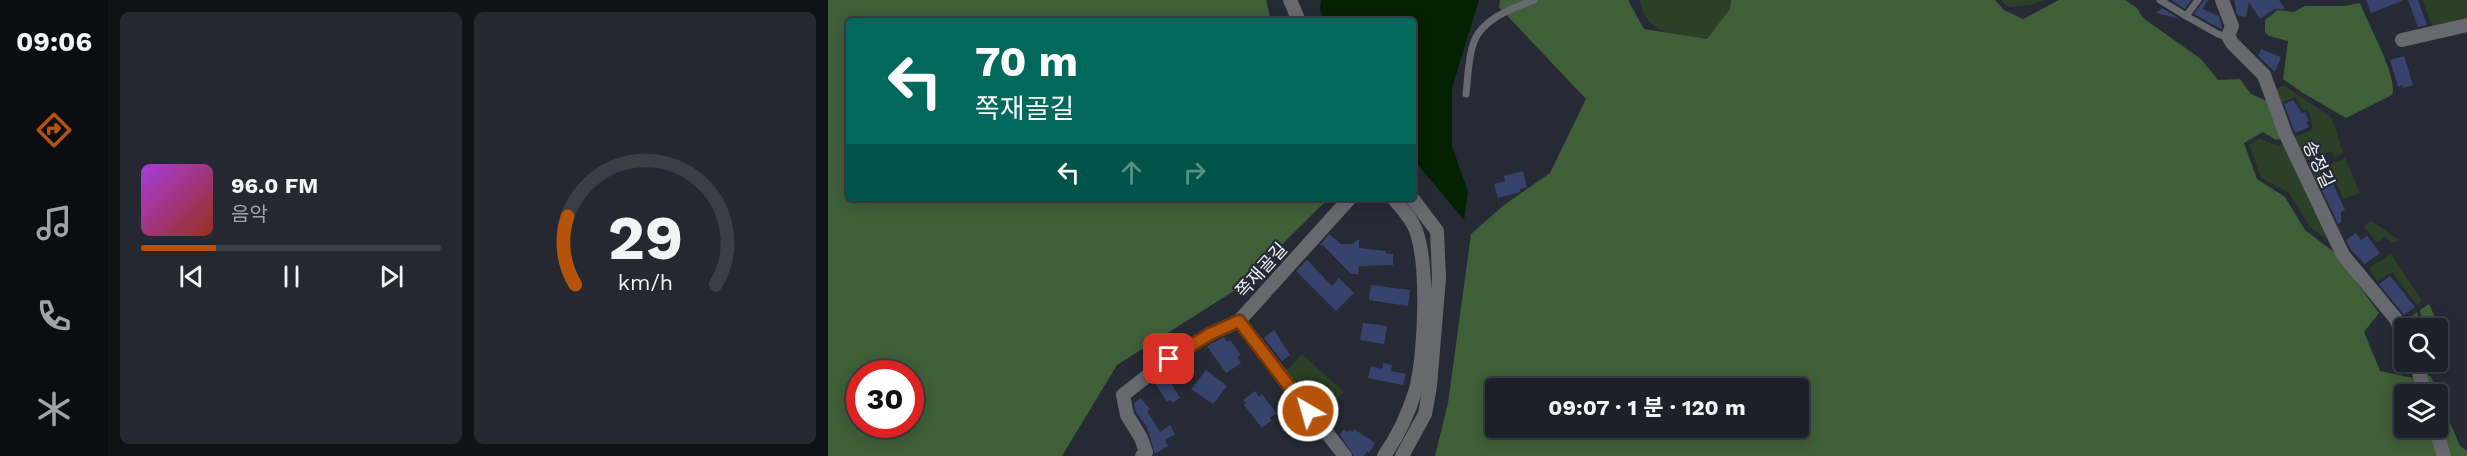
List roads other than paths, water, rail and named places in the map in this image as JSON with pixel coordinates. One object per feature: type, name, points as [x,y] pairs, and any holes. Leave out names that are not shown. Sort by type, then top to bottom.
[{"type":"street","points":[[1290,0],[1298,18]]},
{"type":"street","points":[[2222,0],[2232,26],[2229,38]]},
{"type":"street","points":[[2402,40],[2467,25]]},
{"type":"street","name":"송정길","points":[[2229,38],[2264,75],[2286,135],[2343,255],[2394,318]]},
{"type":"street","name":"쪽재골길","points":[[1142,456],[1146,452],[1141,438],[1127,416],[1124,395],[1169,359],[1210,334],[1239,321],[1347,201]]},
{"type":"street","points":[[1384,456],[1396,438],[1416,388],[1423,343],[1423,255],[1413,224],[1395,201]]},
{"type":"street","points":[[1402,456],[1425,414],[1430,386],[1439,278],[1437,231],[1415,201]]},
{"type":"street","points":[[1239,321],[1345,456]]},
{"type":"street","points":[[2439,438],[2445,456]]},
{"type":"lane","points":[[1466,94],[1473,43],[1482,28],[1497,17],[1534,0]]},
{"type":"lane","points":[[2160,0],[2218,34],[2229,38]]},
{"type":"lane","points":[[2186,16],[2198,0]]}]
